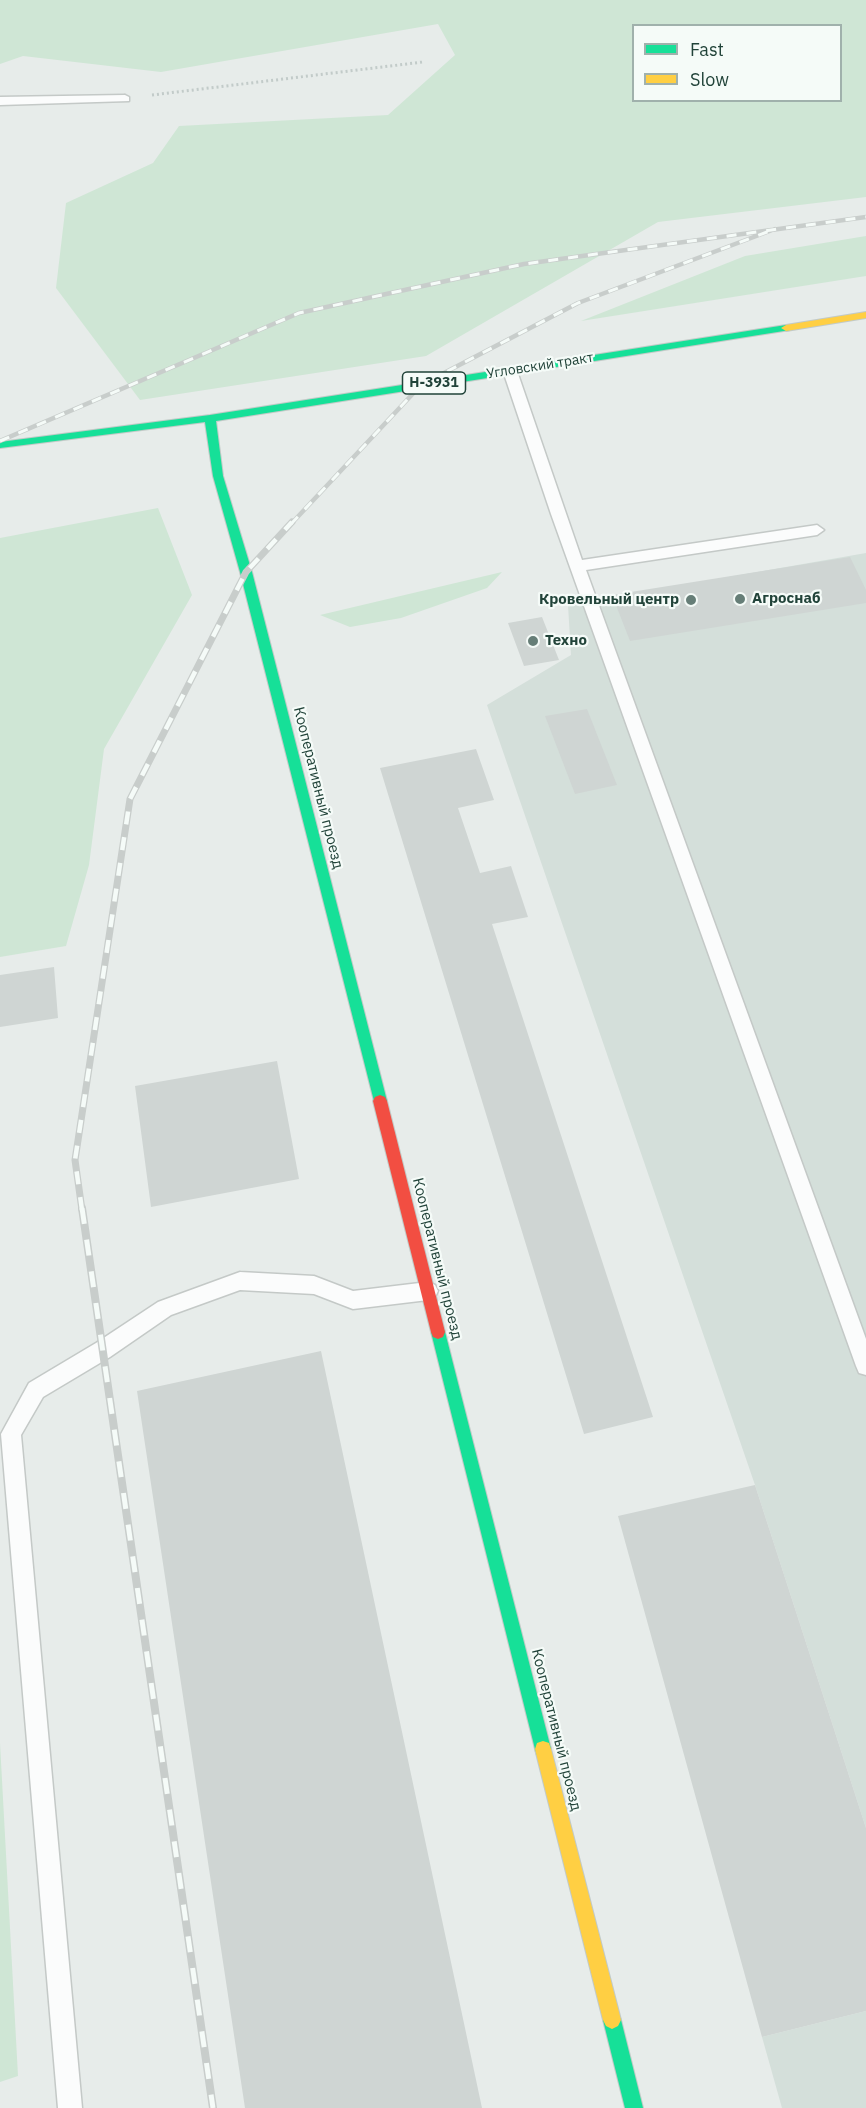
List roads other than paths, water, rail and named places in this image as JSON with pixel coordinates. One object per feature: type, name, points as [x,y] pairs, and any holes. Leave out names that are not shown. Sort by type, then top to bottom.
[{"type":"main road","name":"Угловский тракт","points":[[0,445],[210,418],[866,315]]},
{"type":"main road","name":"Кооперативный проезд","points":[[210,418],[218,476],[246,572],[634,2108]]},
{"type":"lane","points":[[0,100],[125,99]]},
{"type":"lane","points":[[510,371],[577,566],[866,1366]]},
{"type":"lane","points":[[577,566],[817,531]]},
{"type":"lane","points":[[69,2108],[11,1434],[36,1390],[103,1350],[165,1308],[240,1281],[314,1285],[352,1300],[428,1291]]},
{"type":"railway","points":[[773,230],[866,217]]},
{"type":"railway","points":[[0,441],[299,313],[524,264],[773,230]]},
{"type":"railway","points":[[291,524],[421,385],[578,303],[773,230]]},
{"type":"railway","points":[[82,1210],[75,1160],[130,799],[246,572],[292,522]]},
{"type":"railway","points":[[82,1208],[213,2108]]},
{"type":"place","name":"Агроснаб","points":[[740,599]]},
{"type":"place","name":"Кровельный центр","points":[[691,600]]},
{"type":"place","name":"Техно","points":[[533,641]]}]
